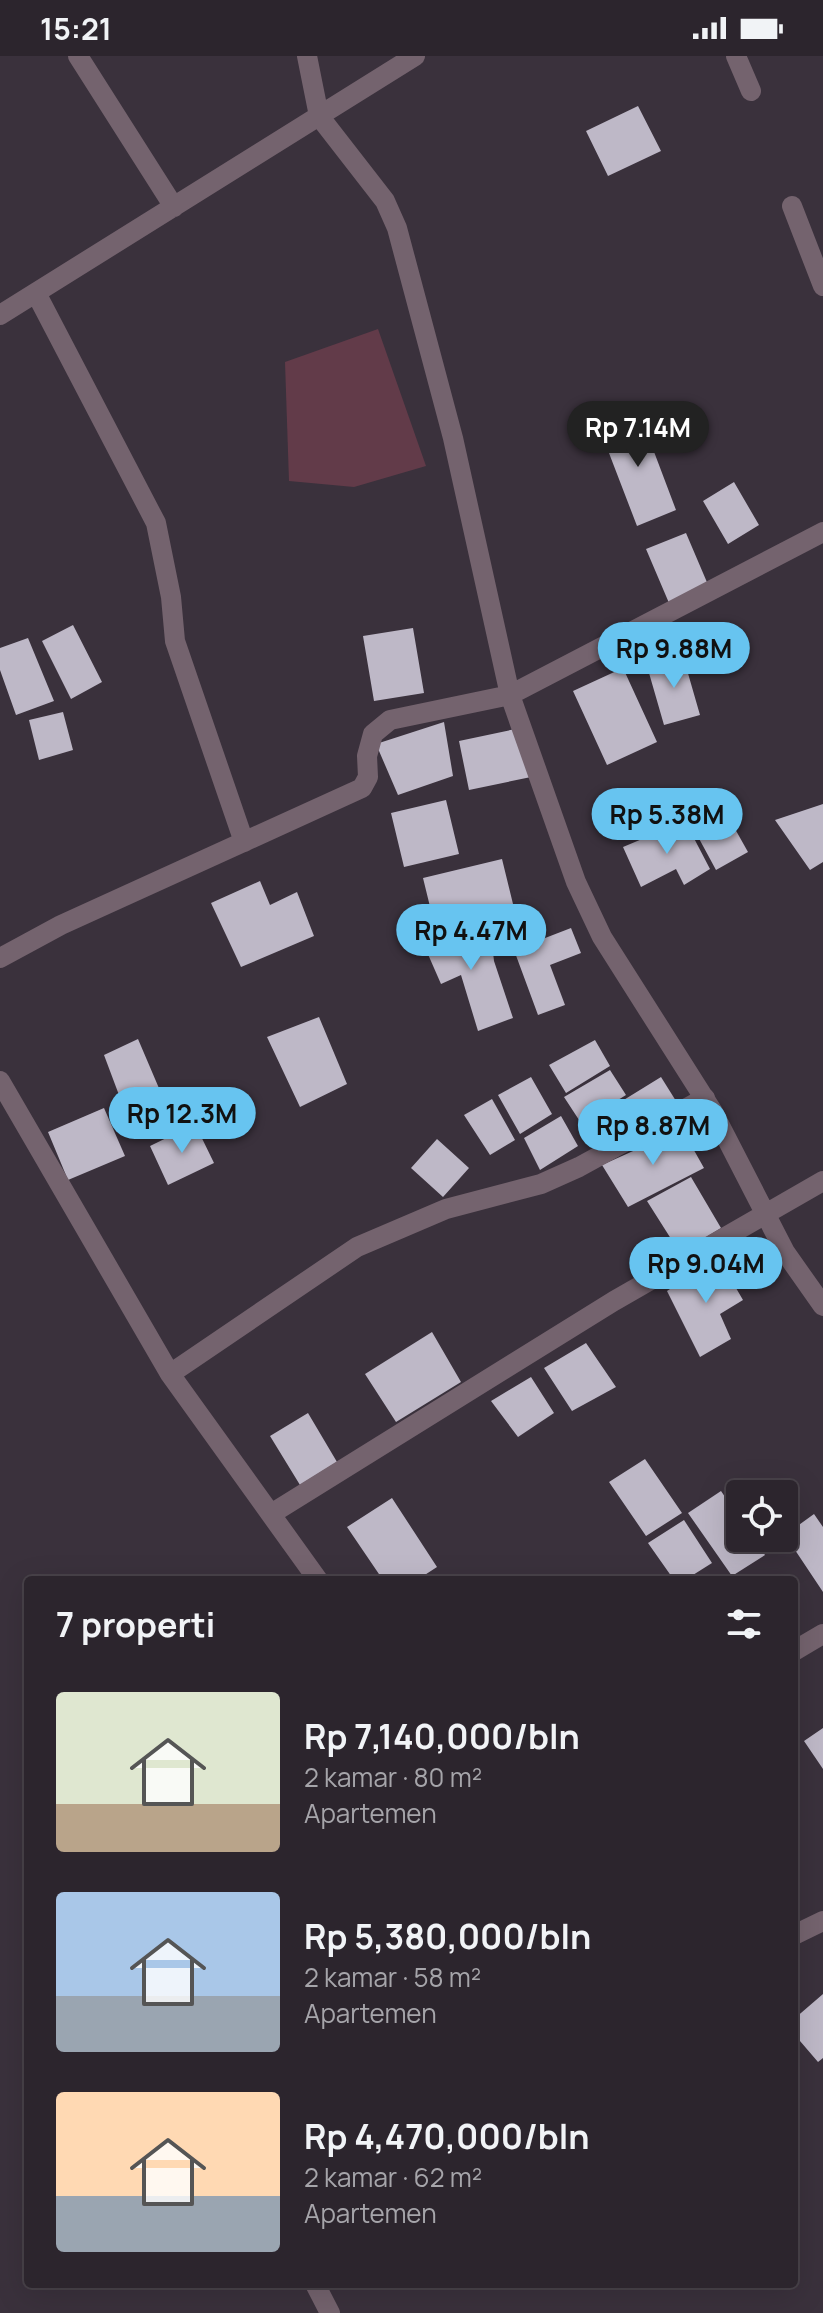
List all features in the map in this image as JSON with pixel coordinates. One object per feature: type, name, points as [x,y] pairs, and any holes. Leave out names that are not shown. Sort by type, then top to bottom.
[{"type":"street","points":[[78,56],[174,207]]},
{"type":"street","points":[[307,56],[319,116],[385,201],[397,228],[453,438],[510,695],[576,882],[602,937],[705,1098],[785,1252],[823,1306]]},
{"type":"street","points":[[0,315],[41,302],[174,207],[415,56]]},
{"type":"street","points":[[736,56],[751,91]]},
{"type":"street","points":[[792,206],[823,286]]},
{"type":"street","points":[[41,302],[156,523],[171,597],[175,641],[244,842]]},
{"type":"street","points":[[0,958],[61,925],[362,788],[368,777],[367,756],[373,734],[390,720],[510,695],[823,532]]},
{"type":"street","points":[[0,1081],[170,1374],[315,1576]]},
{"type":"street","points":[[170,1374],[357,1247],[446,1209],[541,1184],[579,1167],[705,1098]]},
{"type":"street","points":[[271,1514],[614,1301],[823,1181]]},
{"type":"street","points":[[798,1649],[823,1634]]},
{"type":"street","points":[[798,1933],[823,1921]]},
{"type":"street","points":[[317,2288],[330,2313]]},
{"type":"shaded area","points":[[378,329],[426,466],[354,487],[289,481],[285,362]]},
{"type":"building","points":[[638,106],[661,151],[608,176],[586,131]]},
{"type":"building","points":[[639,412],[676,510],[637,526],[599,427]]},
{"type":"building","points":[[734,482],[759,525],[728,544],[703,501]]},
{"type":"building","points":[[686,533],[709,587],[669,603],[646,549]]},
{"type":"building","points":[[73,625],[102,682],[71,699],[42,641]]},
{"type":"building","points":[[413,628],[424,693],[374,701],[363,636]]},
{"type":"building","points":[[28,638],[54,701],[16,715],[0,670],[0,648]]},
{"type":"building","points":[[683,656],[700,715],[664,725],[647,666]]},
{"type":"building","points":[[623,668],[657,742],[607,765],[573,691]]},
{"type":"building","points":[[63,712],[73,750],[39,760],[29,720]]},
{"type":"building","points":[[444,722],[453,776],[398,795],[376,744]]},
{"type":"building","points":[[520,728],[531,777],[469,790],[459,741]]},
{"type":"building","points":[[446,800],[459,854],[404,867],[391,813]]},
{"type":"building","points":[[721,804],[748,852],[716,870],[689,820]]},
{"type":"building","points":[[823,804],[823,862],[810,870],[775,820]]},
{"type":"building","points":[[685,821],[710,869],[684,885],[676,869],[641,887],[623,847]]},
{"type":"building","points":[[502,859],[513,904],[434,923],[423,878]]},
{"type":"building","points":[[260,881],[270,905],[297,892],[314,936],[241,967],[211,903]]},
{"type":"building","points":[[490,927],[494,961],[513,1018],[478,1031],[461,975],[441,984],[420,936]]},
{"type":"building","points":[[571,928],[581,953],[550,965],[565,1005],[538,1015],[514,950]]},
{"type":"building","points":[[319,1017],[347,1084],[300,1107],[267,1037]]},
{"type":"building","points":[[138,1039],[164,1100],[128,1119],[104,1055]]},
{"type":"building","points":[[595,1040],[610,1066],[566,1093],[549,1065]]},
{"type":"building","points":[[610,1070],[626,1095],[581,1123],[564,1097]]},
{"type":"building","points":[[531,1077],[552,1114],[520,1134],[498,1095]]},
{"type":"building","points":[[661,1077],[676,1101],[614,1136],[601,1114]]},
{"type":"building","points":[[492,1099],[515,1140],[490,1155],[464,1115]]},
{"type":"building","points":[[104,1108],[125,1156],[68,1180],[48,1132]]},
{"type":"building","points":[[561,1116],[578,1146],[540,1170],[524,1138]]},
{"type":"building","points":[[195,1124],[214,1163],[168,1185],[150,1146]]},
{"type":"building","points":[[682,1129],[704,1168],[628,1207],[602,1165]]},
{"type":"building","points":[[437,1139],[469,1168],[443,1197],[411,1168]]},
{"type":"building","points":[[691,1177],[721,1228],[680,1253],[647,1201]]},
{"type":"building","points":[[718,1257],[743,1300],[720,1314],[731,1339],[700,1357],[667,1291]]},
{"type":"building","points":[[432,1332],[461,1382],[396,1422],[365,1374]]},
{"type":"building","points":[[586,1343],[616,1387],[572,1411],[544,1368]]},
{"type":"building","points":[[531,1377],[554,1413],[518,1437],[491,1401]]},
{"type":"building","points":[[308,1413],[337,1462],[300,1485],[270,1436]]},
{"type":"building","points":[[645,1459],[682,1513],[646,1536],[609,1482]]},
{"type":"building","points":[[721,1491],[726,1498],[726,1552],[763,1552],[765,1555],[732,1576],[688,1513]]},
{"type":"building","points":[[392,1498],[437,1567],[423,1576],[380,1576],[347,1527]]},
{"type":"building","points":[[814,1514],[823,1527],[823,1592],[796,1552],[798,1526]]},
{"type":"building","points":[[684,1520],[712,1563],[691,1576],[671,1576],[648,1543]]},
{"type":"building","points":[[823,1728],[823,1769],[804,1741]]},
{"type":"building","points":[[823,1994],[823,2058],[818,2062],[798,2039],[798,2016]]}]
